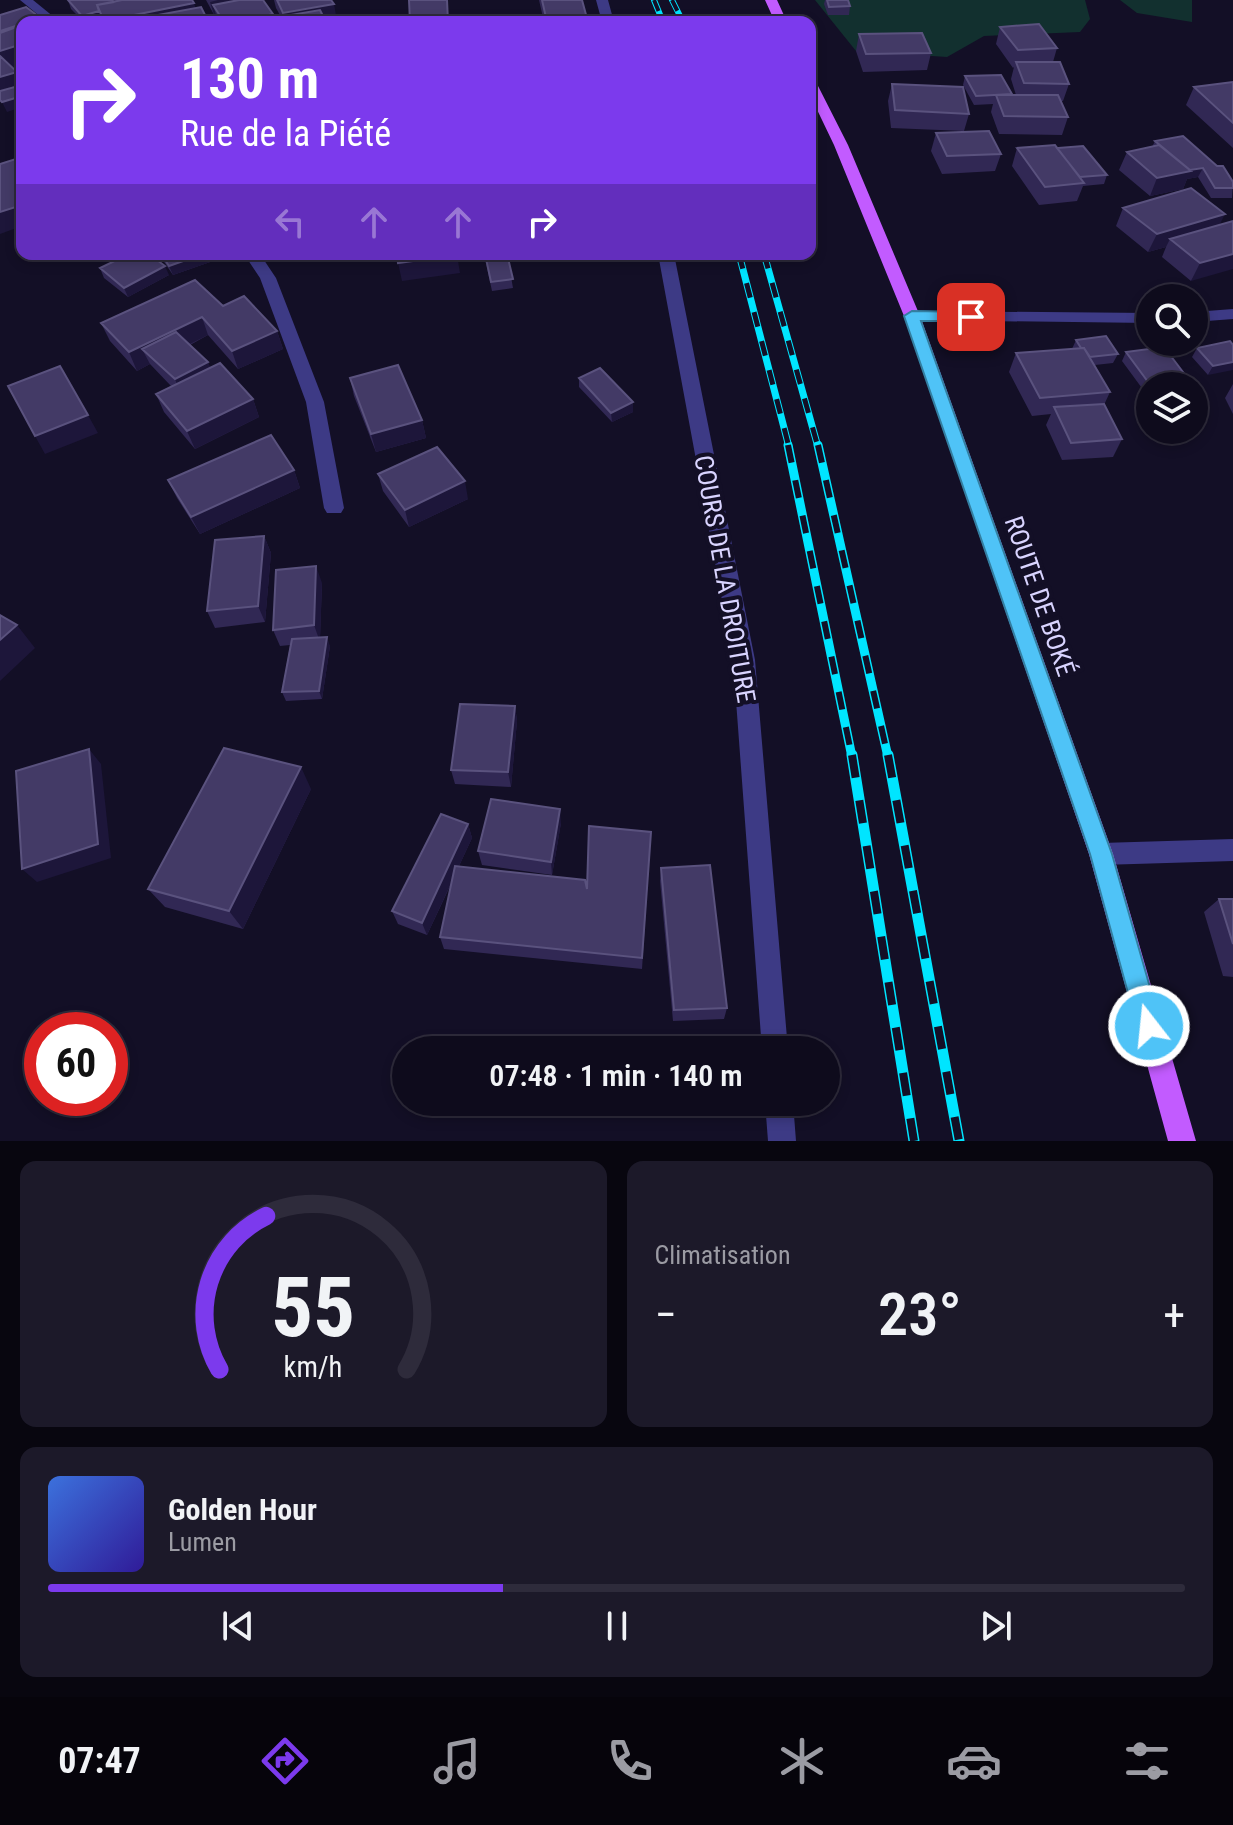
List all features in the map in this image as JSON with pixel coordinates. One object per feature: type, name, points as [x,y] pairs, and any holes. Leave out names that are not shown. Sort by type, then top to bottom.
[{"type":"main road","name":"ROUTE DE BOKÉ","points":[[816,94],[841,145],[912,316],[1101,854],[1182,1141]]},
{"type":"street","points":[[26,0],[46,16]]},
{"type":"street","points":[[256,260],[268,278],[315,402],[334,508]]},
{"type":"street","name":"COURS DE LA DROITURE","points":[[667,260],[744,660],[774,1036]]},
{"type":"street","points":[[1208,316],[1233,314]]},
{"type":"street","points":[[912,316],[1136,318]]},
{"type":"street","points":[[1101,854],[1233,850]]},
{"type":"street","points":[[780,1116],[782,1141]]},
{"type":"green space","points":[[815,0],[1085,0],[1090,19],[1080,32],[984,36],[947,57],[856,51]]},
{"type":"green space","points":[[1120,0],[1192,0],[1192,22],[1137,13]]},
{"type":"building","points":[[68,0],[114,2],[97,5],[99,11],[82,16]]},
{"type":"building","points":[[122,0],[192,0],[194,3],[129,16],[102,16],[97,5]]},
{"type":"building","points":[[263,0],[273,14],[220,16],[213,5]]},
{"type":"building","points":[[277,0],[331,0],[334,4],[283,13]]},
{"type":"building","points":[[409,0],[447,0],[448,16],[410,16]]},
{"type":"building","points":[[542,0],[582,0],[586,16],[546,16]]},
{"type":"building","points":[[827,0],[848,0],[850,6],[829,7]]},
{"type":"building","points":[[26,7],[38,16],[16,16],[16,26],[0,31],[0,15]]},
{"type":"building","points":[[201,7],[206,16],[152,16]]},
{"type":"building","points":[[320,10],[323,16],[285,16]]},
{"type":"building","points":[[1039,24],[1057,48],[1018,50],[1000,27]]},
{"type":"building","points":[[16,27],[16,46],[0,51],[0,33]]},
{"type":"building","points":[[922,33],[931,53],[866,54],[859,34]]},
{"type":"building","points":[[0,56],[16,72],[0,77]]},
{"type":"building","points":[[1016,62],[1060,62],[1069,84],[1024,83]]},
{"type":"building","points":[[1001,75],[1012,94],[976,96],[965,76]]},
{"type":"building","points":[[1233,82],[1233,123],[1194,87]]},
{"type":"building","points":[[892,84],[963,87],[969,114],[895,110]]},
{"type":"building","points":[[16,87],[16,98],[2,102],[0,91]]},
{"type":"building","points":[[996,95],[1058,95],[1068,117],[1004,116]]},
{"type":"building","points":[[989,131],[1001,154],[947,156],[936,133]]},
{"type":"building","points":[[1183,136],[1217,166],[1223,166],[1233,182],[1233,188],[1215,188],[1203,168],[1190,170],[1155,141]]},
{"type":"building","points":[[1055,145],[1084,183],[1045,187],[1017,148]]},
{"type":"building","points":[[1159,145],[1191,171],[1157,178],[1127,152]]},
{"type":"building","points":[[1083,146],[1107,175],[1080,177],[1057,148]]},
{"type":"building","points":[[16,159],[16,207],[0,212],[0,164]]},
{"type":"building","points":[[1191,188],[1225,214],[1157,234],[1123,208]]},
{"type":"building","points":[[1233,221],[1233,254],[1200,263],[1170,239]]},
{"type":"building","points":[[117,260],[157,260],[165,266],[124,288],[100,268]]},
{"type":"building","points":[[165,260],[186,260],[169,266]]},
{"type":"building","points":[[486,260],[508,260],[513,279],[491,282]]},
{"type":"building","points":[[195,280],[223,306],[244,296],[277,331],[232,351],[202,317],[129,352],[101,323]]},
{"type":"building","points":[[176,332],[208,362],[175,379],[142,349]]},
{"type":"building","points":[[1106,336],[1118,354],[1090,357],[1076,340]]},
{"type":"building","points":[[1230,341],[1233,345],[1233,362],[1213,366],[1204,356],[1208,356],[1208,346]]},
{"type":"building","points":[[1084,348],[1110,392],[1040,398],[1016,353]]},
{"type":"building","points":[[1136,351],[1136,356],[1171,356],[1183,372],[1141,372],[1126,352]]},
{"type":"building","points":[[220,363],[253,399],[187,431],[156,394]]},
{"type":"building","points":[[398,365],[422,420],[371,434],[350,378]]},
{"type":"building","points":[[60,366],[88,415],[35,436],[8,386]]},
{"type":"building","points":[[600,368],[633,402],[611,413],[579,378]]},
{"type":"building","points":[[1104,404],[1122,439],[1071,443],[1054,407]]},
{"type":"building","points":[[271,435],[294,470],[191,517],[168,480]]},
{"type":"building","points":[[437,447],[465,481],[405,510],[378,474]]},
{"type":"building","points":[[264,536],[258,606],[207,611],[215,540]]},
{"type":"building","points":[[316,566],[314,625],[273,630],[276,570]]},
{"type":"building","points":[[0,615],[17,625],[0,640]]},
{"type":"building","points":[[327,637],[319,691],[282,692],[292,639]]},
{"type":"building","points":[[460,704],[515,706],[508,772],[451,770]]},
{"type":"building","points":[[224,748],[301,767],[229,911],[148,889]]},
{"type":"building","points":[[89,749],[98,844],[22,869],[16,771]]},
{"type":"building","points":[[491,799],[560,809],[551,862],[478,851]]},
{"type":"building","points":[[441,814],[468,824],[422,923],[392,911]]},
{"type":"building","points":[[589,826],[651,832],[642,958],[440,937],[455,866],[585,880],[587,889]]},
{"type":"building","points":[[710,865],[727,1008],[674,1010],[661,868]]},
{"type":"building","points":[[1219,899],[1233,899],[1233,944]]},
{"type":"railway","points":[[654,0],[661,16]]},
{"type":"railway","points":[[672,0],[680,16]]},
{"type":"railway","points":[[741,260],[789,447]]},
{"type":"railway","points":[[766,260],[818,447]]},
{"type":"railway","points":[[788,445],[852,757]]},
{"type":"railway","points":[[818,445],[888,757]]},
{"type":"railway","points":[[852,755],[914,1141]]},
{"type":"railway","points":[[888,755],[959,1141]]},
{"type":"route","points":[[971,317],[912,316],[1101,854],[1149,1026]]}]
